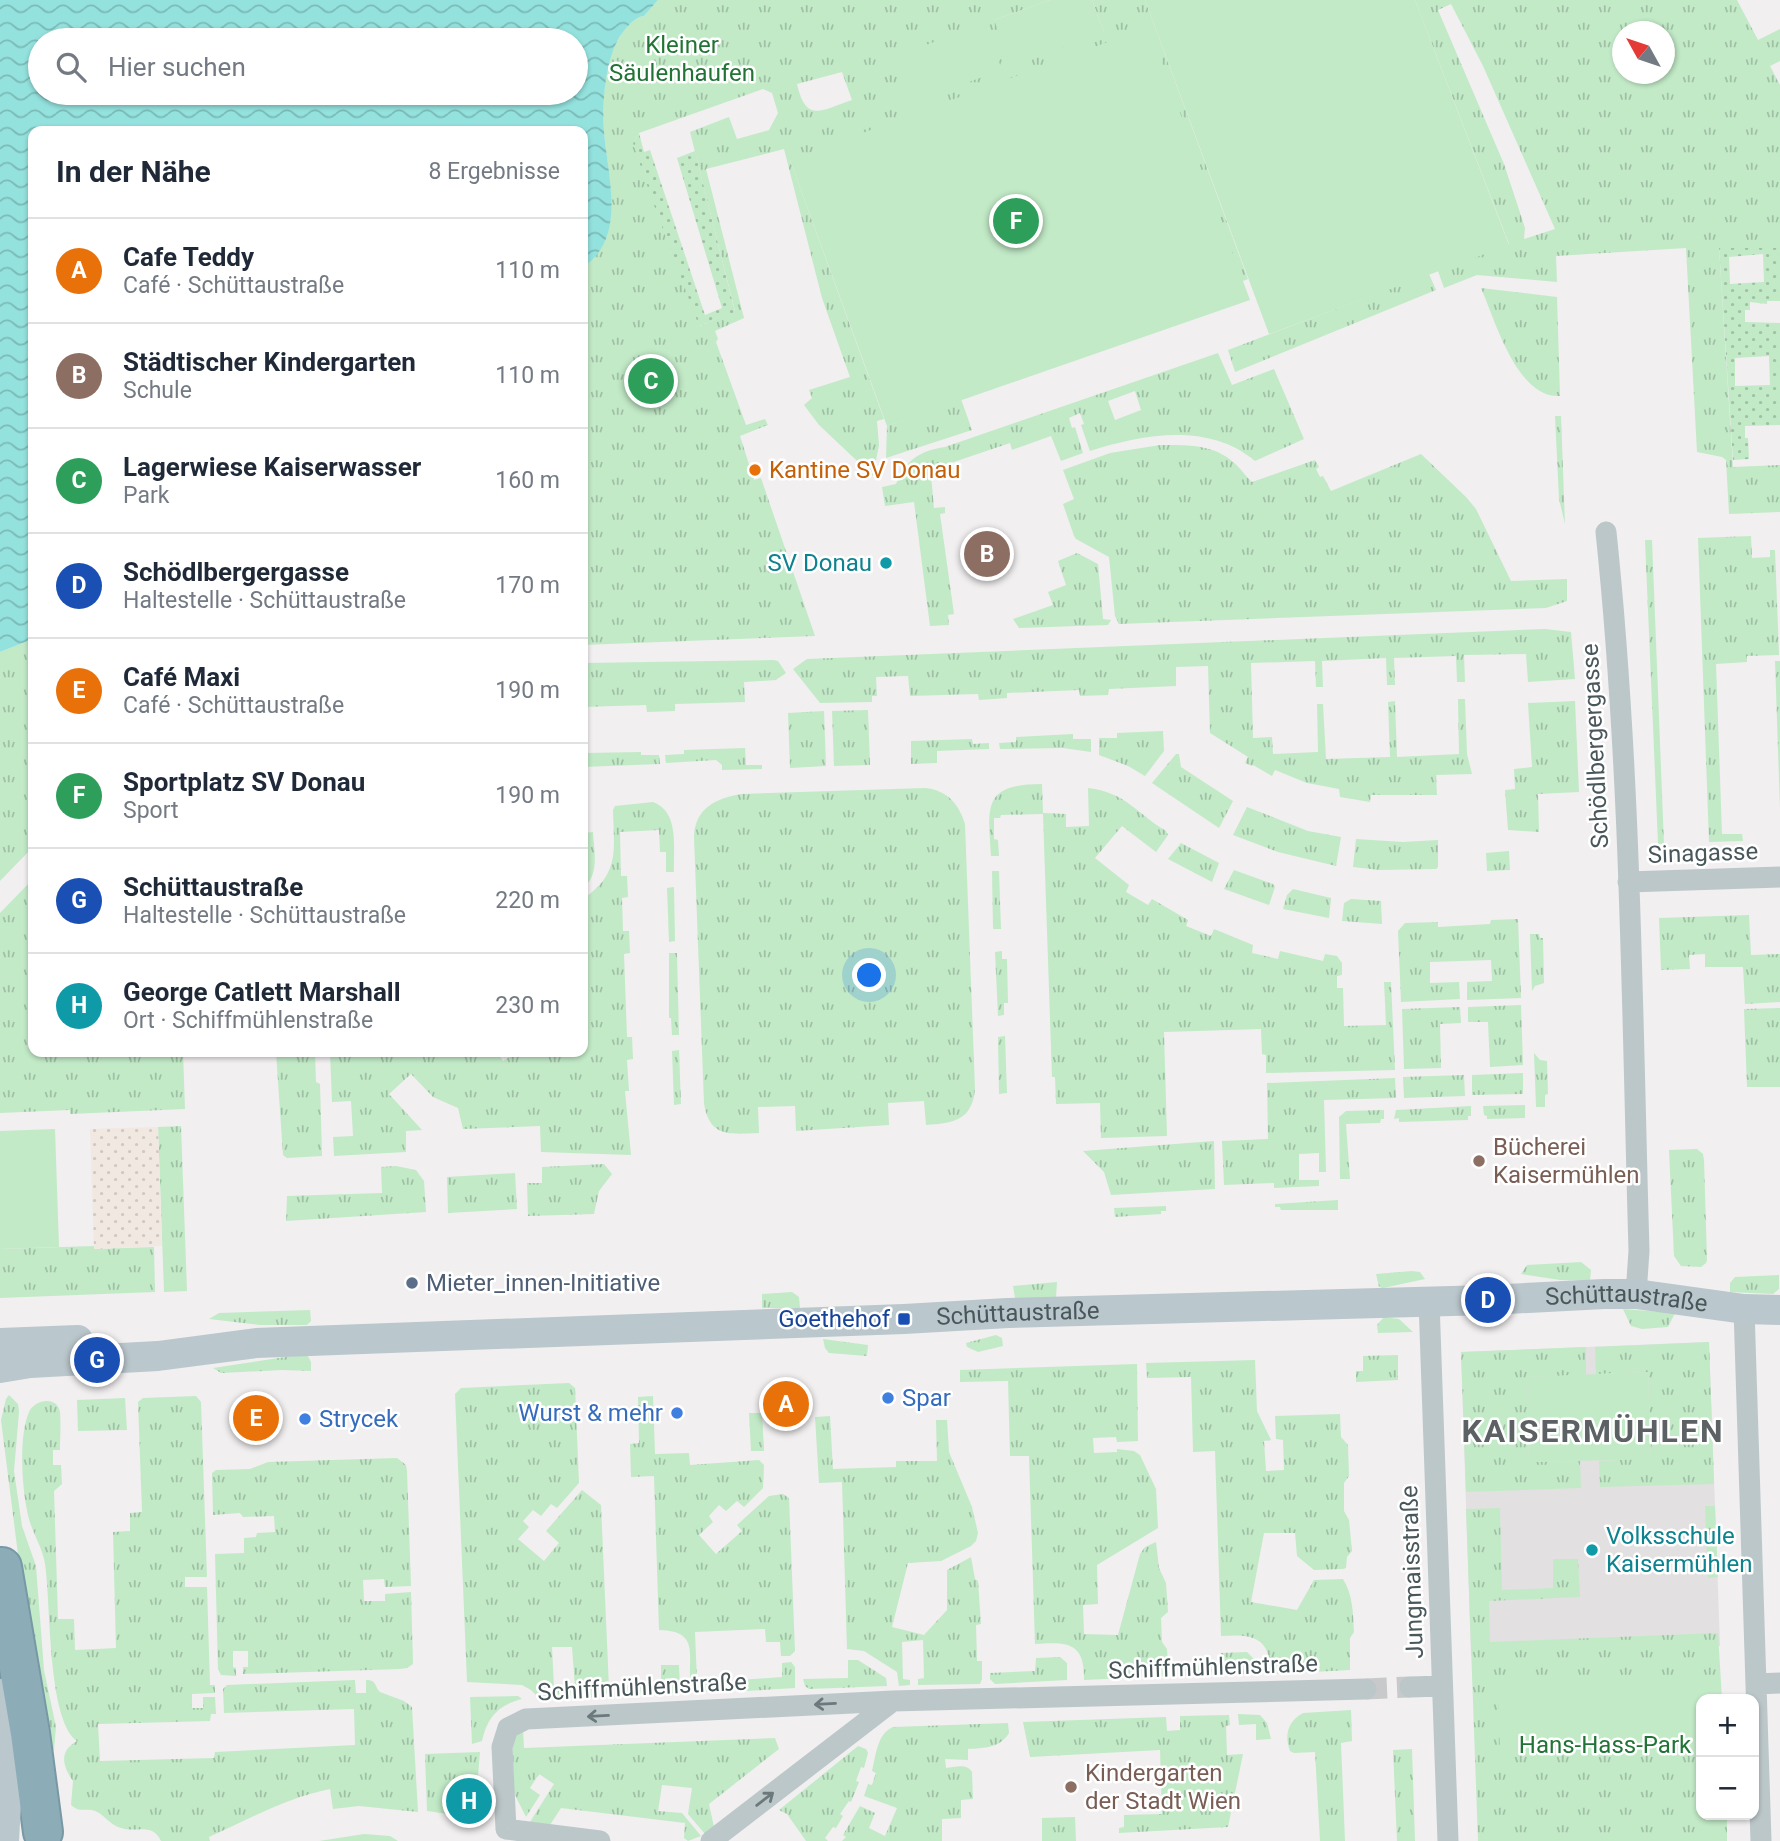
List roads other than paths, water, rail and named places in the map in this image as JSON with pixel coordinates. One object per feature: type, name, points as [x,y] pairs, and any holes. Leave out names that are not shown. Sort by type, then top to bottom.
[{"type":"highway","points":[[1,1558],[30,1733],[43,1832]]},
{"type":"street","name":"Schödlbergergasse","points":[[1606,532],[1615,617],[1628,882],[1639,1251],[1636,1294]]},
{"type":"street","name":"Sinagasse","points":[[1628,882],[1780,877]]},
{"type":"street","name":"Schüttaustraße","points":[[5,1358],[166,1338],[256,1343],[1008,1313],[1636,1294],[1744,1309],[1780,1310]]},
{"type":"street","name":"Jungmaisstraße","points":[[1429,1301],[1448,1841]]},
{"type":"street","points":[[1744,1309],[1761,1841]]},
{"type":"street","points":[[0,1801],[4,1841],[10,1730],[1,1558]]},
{"type":"street","points":[[1756,1684],[1780,1683]]},
{"type":"street","points":[[1410,1687],[1442,1686]]},
{"type":"street","name":"Schiffmühlenstraße","points":[[600,1841],[506,1829],[502,1747],[508,1728],[526,1719],[894,1701],[1366,1689]]},
{"type":"street","points":[[711,1841],[894,1701]]},
{"type":"water","points":[[0,0],[658,0],[620,36],[611,57],[604,107],[604,131],[611,185],[610,223],[606,240],[597,255],[588,263],[588,126],[28,126],[28,641],[0,652]]},
{"type":"tunnel","points":[[1366,1689],[1410,1687]]},
{"type":"place","name":"Sportplatz SV Donau","points":[[1016,221]]},
{"type":"place","name":"Lagerwiese Kaiserwasser","points":[[651,381]]},
{"type":"place","name":"Kantine SV Donau","points":[[755,470]]},
{"type":"place","name":"Städtischer Kindergarten","points":[[987,554]]},
{"type":"place","name":"SV Donau","points":[[886,563]]},
{"type":"place","name":"Bücherei Kaisermühlen","points":[[1479,1161]]},
{"type":"place","name":"Mieter_innen-Initiative","points":[[412,1283]]},
{"type":"place","name":"Schödlbergergasse","points":[[1488,1300]]},
{"type":"place","name":"Goethehof","points":[[904,1319]]},
{"type":"place","name":"Schüttaustraße","points":[[97,1360]]},
{"type":"place","name":"Spar","points":[[888,1398]]},
{"type":"place","name":"Cafe Teddy","points":[[786,1404]]},
{"type":"place","name":"Wurst & mehr","points":[[677,1413]]},
{"type":"place","name":"Café Maxi","points":[[256,1418]]},
{"type":"place","name":"Strycek","points":[[305,1419]]},
{"type":"place","name":"Volksschule Kaisermühlen","points":[[1592,1550]]},
{"type":"place","name":"Kindergarten der Stadt Wien","points":[[1071,1787]]},
{"type":"place","name":"George Catlett Marshall","points":[[469,1801]]},
{"type":"district","name":"KAISERMÜHLEN","points":[[1593,1431]]},
{"type":"park label","name":"Kleiner Säulenhaufen","points":[[682,59]]},
{"type":"park label","name":"Hans-Hass-Park","points":[[1605,1745]]}]
